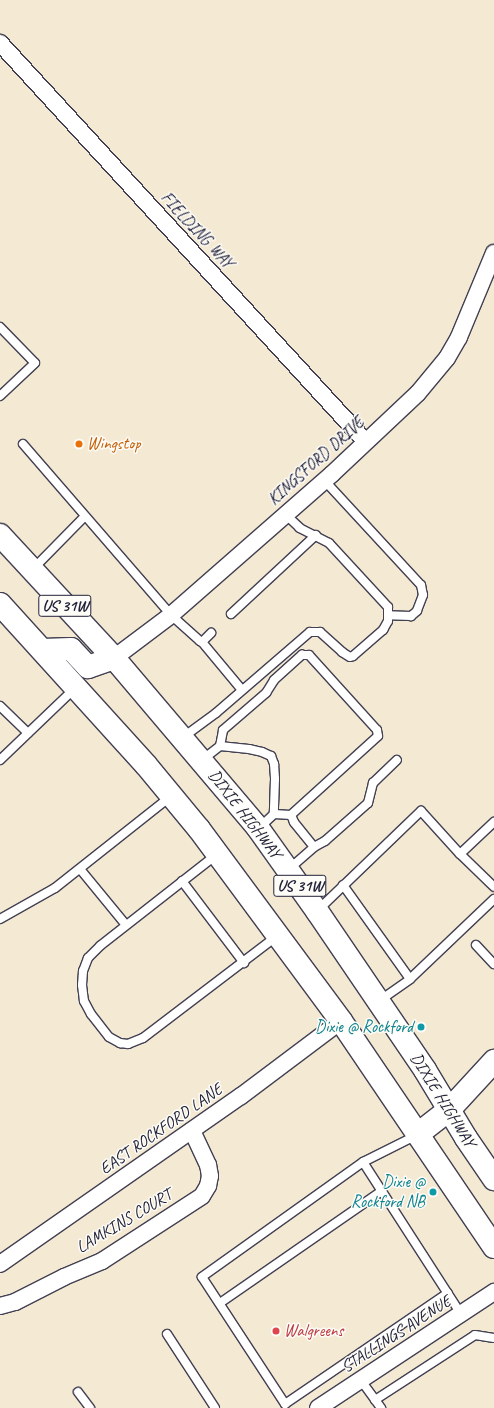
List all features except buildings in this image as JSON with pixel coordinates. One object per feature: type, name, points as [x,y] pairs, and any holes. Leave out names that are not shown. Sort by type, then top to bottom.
[{"type":"main road","name":"DIXIE HIGHWAY","points":[[0,536],[114,658],[202,760],[258,828],[317,911],[425,1070],[449,1110],[494,1177]]},
{"type":"main road","name":"US 31W","points":[[3,611],[76,687],[172,796],[217,854],[341,1021],[494,1246]]},
{"type":"main road","points":[[42,650],[71,649],[88,667],[114,658]]},
{"type":"main road","points":[[418,1134],[449,1110],[494,1061]]},
{"type":"street","name":"FIELDING WAY","points":[[0,43],[366,442]]},
{"type":"street","name":"KINGSFORD DRIVE","points":[[114,658],[171,615],[324,480],[418,393],[447,358],[467,321],[494,253]]},
{"type":"street","name":"EAST ROCKFORD LANE","points":[[0,1264],[242,1096],[341,1021]]},
{"type":"street","name":"LAMKINS COURT","points":[[0,1306],[15,1302],[64,1277],[102,1262],[202,1196],[208,1186],[210,1176],[208,1165],[192,1130]]},
{"type":"street","name":"STALLINGS AVENUE","points":[[318,1408],[494,1292]]},
{"type":"lane","points":[[0,327],[34,363],[0,396]]},
{"type":"lane","points":[[23,444],[171,615],[196,639],[202,642],[242,690]]},
{"type":"lane","points":[[324,480],[421,585],[423,595],[417,611],[411,616],[388,615]]},
{"type":"lane","points":[[182,738],[242,690],[310,632],[320,632],[342,652],[353,656],[383,630],[388,621],[388,607],[329,543],[300,528],[285,514]]},
{"type":"lane","points":[[32,570],[85,516]]},
{"type":"lane","points":[[232,614],[316,535]]},
{"type":"lane","points":[[202,642],[212,633]]},
{"type":"lane","points":[[202,760],[220,746],[223,730],[266,693],[274,680],[302,655],[308,655],[377,730],[378,736],[291,815],[274,814],[258,828]]},
{"type":"lane","points":[[0,760],[76,687]]},
{"type":"lane","points":[[0,706],[28,733]]},
{"type":"lane","points":[[220,746],[249,748],[271,756],[274,764],[275,779],[274,814]]},
{"type":"lane","points":[[288,870],[314,848],[325,841],[368,803],[373,783],[397,760]]},
{"type":"lane","points":[[0,919],[55,888],[172,796]]},
{"type":"lane","points":[[317,911],[421,811],[460,854],[494,887]]},
{"type":"lane","points":[[291,815],[294,822],[314,848]]},
{"type":"lane","points":[[460,854],[493,825]]},
{"type":"lane","points":[[217,854],[126,925],[88,958],[83,971],[82,984],[84,1001],[91,1014],[110,1037],[120,1043],[128,1044],[143,1038],[278,936]]},
{"type":"lane","points":[[80,869],[126,925]]},
{"type":"lane","points":[[182,881],[244,963]]},
{"type":"lane","points":[[343,886],[410,979]]},
{"type":"lane","points":[[378,1001],[410,979],[494,898]]},
{"type":"lane","points":[[476,945],[494,964]]},
{"type":"lane","points":[[418,1134],[363,1162],[202,1277],[285,1404],[448,1293]]},
{"type":"lane","points":[[363,1162],[461,1314]]},
{"type":"lane","points":[[220,1303],[382,1191]]},
{"type":"lane","points":[[167,1334],[215,1408]]},
{"type":"lane","points":[[375,1400],[475,1335],[494,1338]]},
{"type":"lane","points":[[360,1379],[381,1408]]},
{"type":"lane","points":[[78,1392],[90,1408]]},
{"type":"place","name":"Wingstop","points":[[79,444]]},
{"type":"place","name":"Dixie @ Rockford","points":[[421,1027]]},
{"type":"place","name":"Dixie @ Rockford NB","points":[[433,1192]]},
{"type":"place","name":"Walgreens","points":[[276,1331]]}]
